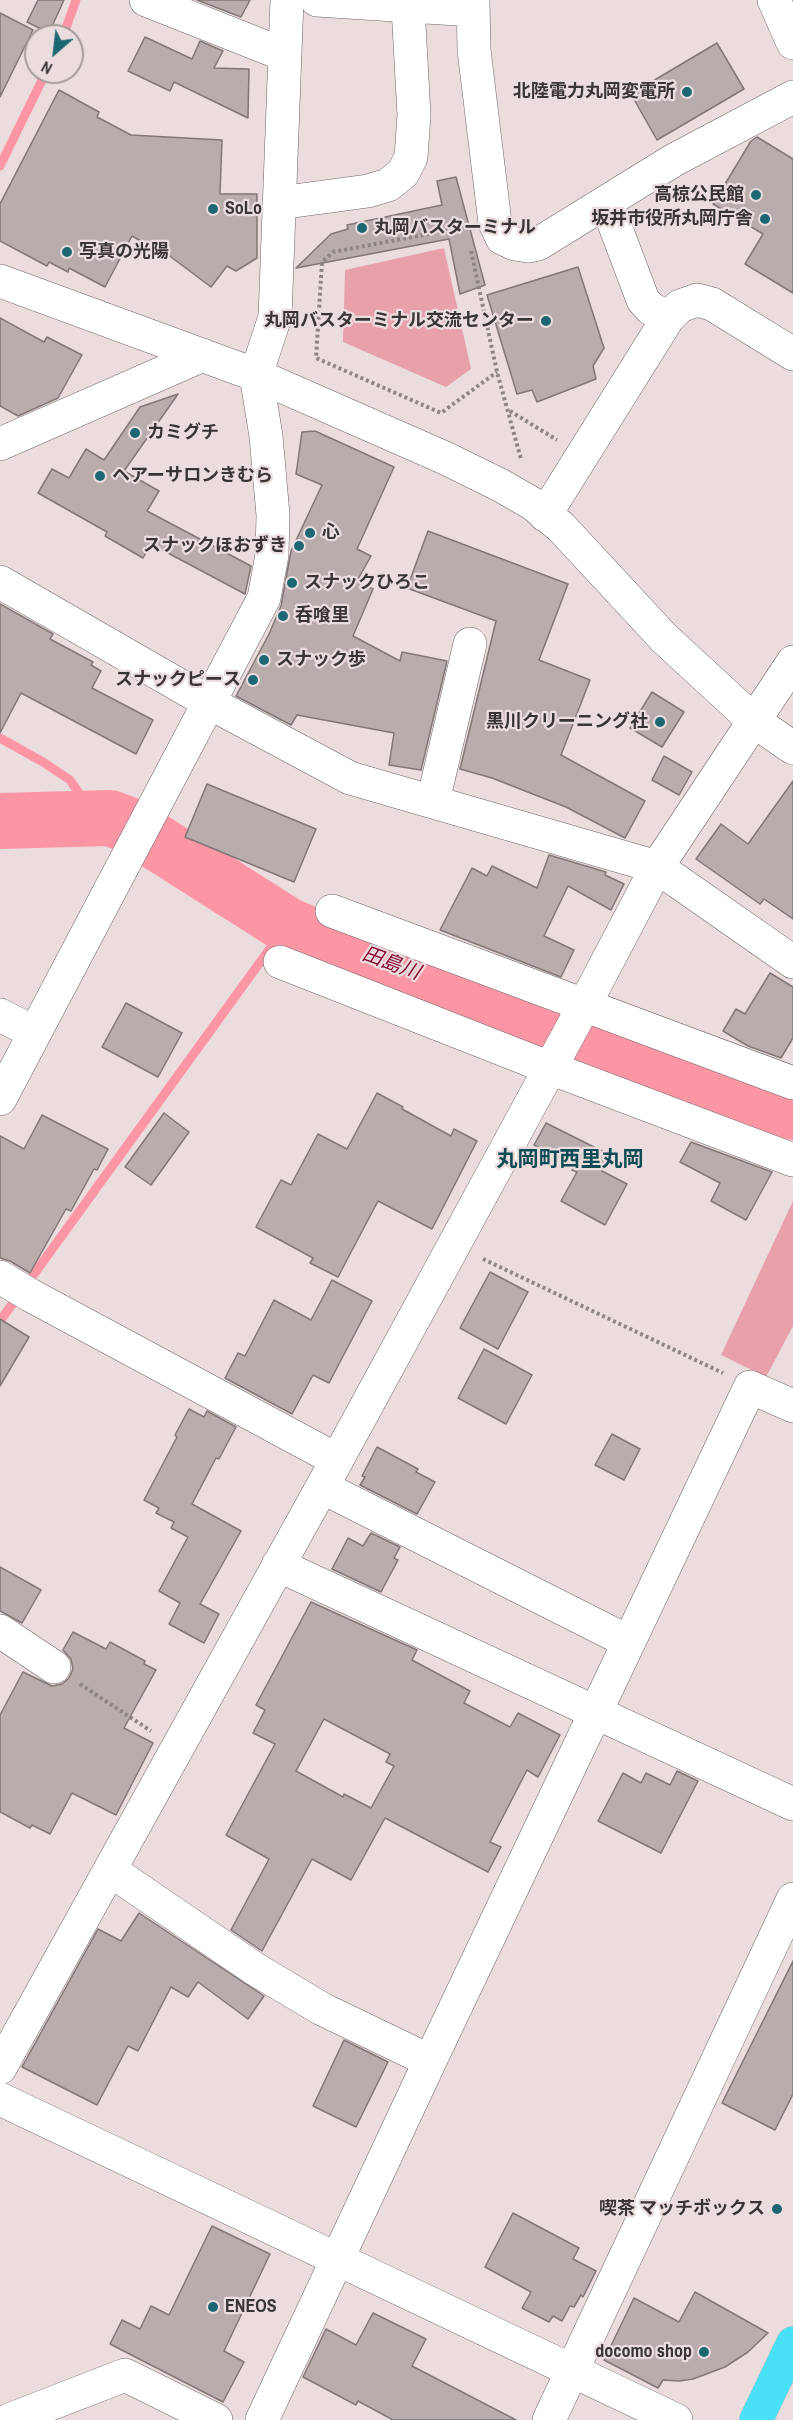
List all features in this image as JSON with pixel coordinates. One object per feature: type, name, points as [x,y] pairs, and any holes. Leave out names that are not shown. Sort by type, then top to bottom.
[{"type":"highway","points":[[756,2420],[793,2343]]},
{"type":"street","points":[[146,0],[285,55]]},
{"type":"street","points":[[0,1099],[264,598],[272,555],[273,515],[266,435],[256,375],[274,317],[287,0]]},
{"type":"street","points":[[317,0],[408,7],[473,5],[474,50],[495,223],[502,238],[515,244],[528,246],[538,244],[674,160],[793,97]]},
{"type":"street","points":[[774,0],[793,43]]},
{"type":"street","points":[[279,203],[368,191],[388,185],[403,173],[411,156],[414,115],[408,7]]},
{"type":"street","points":[[606,202],[643,300],[650,308],[668,318]]},
{"type":"street","points":[[0,281],[256,375],[445,458],[533,506],[561,527],[664,638],[754,721],[793,748]]},
{"type":"street","points":[[533,506],[581,455],[668,318],[680,306],[697,300],[712,304],[793,354]]},
{"type":"street","points":[[0,444],[203,356]]},
{"type":"street","points":[[0,582],[210,703],[350,778],[657,867],[793,962]]},
{"type":"street","points":[[433,801],[470,644]]},
{"type":"street","points":[[0,2068],[329,1474],[585,1005],[657,867],[793,662]]},
{"type":"street","points":[[332,911],[793,1083]]},
{"type":"street","points":[[280,962],[793,1160]]},
{"type":"street","points":[[0,1014],[35,1033]]},
{"type":"street","points":[[0,1276],[329,1474],[629,1642]]},
{"type":"street","points":[[262,2420],[750,1387],[793,1406]]},
{"type":"street","points":[[278,1565],[793,1804]]},
{"type":"street","points":[[0,1631],[54,1667]]},
{"type":"street","points":[[110,1870],[255,1969],[322,2009],[430,2061]]},
{"type":"street","points":[[549,2420],[793,1899]]},
{"type":"street","points":[[0,2099],[676,2420]]},
{"type":"street","points":[[9,2420],[125,2375],[216,2420]]},
{"type":"path","points":[[468,239],[465,227],[333,252],[322,262],[316,358],[441,413],[498,372]]},
{"type":"path","points":[[470,250],[498,372],[533,506]]},
{"type":"path","points":[[509,410],[581,455]]},
{"type":"path","points":[[454,1245],[684,1352],[750,1387]]},
{"type":"path","points":[[54,1667],[177,1748]]},
{"type":"shaded area","points":[[444,248],[471,369],[446,387],[343,342],[345,270]]},
{"type":"shaded area","points":[[793,1201],[793,1326],[766,1377],[721,1355]]},
{"type":"building","points":[[38,0],[64,0],[53,24],[27,22]]},
{"type":"building","points":[[197,0],[250,0],[241,17]]},
{"type":"building","points":[[0,13],[24,25],[24,48],[0,97]]},
{"type":"building","points":[[145,37],[192,59],[200,41],[223,51],[214,68],[249,69],[248,118],[174,82],[170,91],[128,71]]},
{"type":"building","name":"北陸電力丸岡変電所","points":[[717,43],[744,89],[657,140],[631,94]]},
{"type":"building","points":[[59,90],[99,112],[97,117],[131,135],[222,140],[220,194],[257,194],[257,258],[236,271],[227,266],[211,287],[159,248],[158,251],[132,236],[105,287],[69,268],[68,272],[49,262],[47,266],[0,241],[0,204]]},
{"type":"building","name":"坂井市役所丸岡庁舎","points":[[757,137],[793,159],[793,293],[745,264],[763,234],[713,204],[751,141]]},
{"type":"building","points":[[456,177],[485,285],[460,294],[449,239],[296,268],[331,234],[348,229],[347,225],[442,205],[437,181]]},
{"type":"building","name":"丸岡バスターミナル交流センター","points":[[578,267],[604,348],[593,366],[596,379],[537,402],[532,390],[517,394],[487,295]]},
{"type":"building","points":[[0,318],[44,342],[47,337],[82,355],[58,398],[18,416],[0,406]]},
{"type":"building","points":[[178,394],[124,471],[159,491],[147,511],[251,566],[245,594],[151,544],[143,558],[105,536],[107,532],[38,493],[52,469],[69,478],[86,449],[104,460],[140,407]]},
{"type":"building","points":[[315,431],[394,467],[357,549],[371,556],[357,581],[373,589],[353,636],[400,661],[402,652],[447,661],[421,770],[389,765],[394,733],[297,715],[291,725],[236,696],[281,606],[291,551],[322,485],[296,474],[302,432]]},
{"type":"building","points":[[428,531],[568,584],[539,660],[590,680],[561,755],[645,801],[625,838],[566,807],[492,778],[460,769],[496,621],[407,588]]},
{"type":"building","points":[[0,604],[53,634],[50,639],[93,662],[91,665],[101,671],[92,688],[153,720],[136,754],[21,693],[0,733]]},
{"type":"building","points":[[652,692],[684,712],[662,747],[630,728]]},
{"type":"building","points":[[664,756],[692,772],[679,795],[652,780]]},
{"type":"building","points":[[793,781],[793,919],[764,899],[760,904],[696,859],[721,824],[748,844]]},
{"type":"building","points":[[207,784],[316,829],[294,882],[185,837]]},
{"type":"building","points":[[549,855],[606,872],[605,875],[624,884],[611,910],[568,886],[544,936],[574,950],[561,977],[440,930],[472,868],[487,876],[492,866],[537,888]]},
{"type":"building","points":[[770,973],[793,987],[793,1038],[781,1058],[748,1046],[723,1031],[736,1009],[745,1014]]},
{"type":"building","points":[[126,1003],[182,1033],[158,1077],[102,1047]]},
{"type":"building","points":[[377,1093],[451,1136],[454,1129],[477,1141],[432,1229],[378,1201],[338,1277],[310,1263],[313,1258],[256,1227],[281,1180],[291,1185],[318,1134],[347,1149]]},
{"type":"building","points":[[164,1113],[189,1132],[151,1185],[125,1167]]},
{"type":"building","points":[[42,1115],[108,1149],[71,1211],[66,1209],[30,1273],[0,1258],[0,1136],[24,1149]]},
{"type":"building","points":[[546,1123],[610,1155],[602,1171],[627,1184],[605,1225],[561,1201],[577,1172],[572,1170],[574,1166],[534,1145]]},
{"type":"building","points":[[691,1142],[772,1172],[746,1220],[711,1201],[720,1183],[680,1162]]},
{"type":"building","points":[[490,1272],[528,1292],[498,1349],[460,1328]]},
{"type":"building","points":[[332,1280],[372,1301],[329,1383],[313,1375],[292,1414],[225,1378],[238,1353],[245,1356],[274,1300],[311,1320]]},
{"type":"building","points":[[0,1319],[29,1337],[0,1386]]},
{"type":"building","points":[[484,1349],[532,1375],[506,1424],[458,1398]]},
{"type":"building","points":[[189,1409],[204,1417],[207,1411],[236,1427],[219,1459],[216,1458],[192,1504],[241,1531],[200,1604],[219,1614],[204,1643],[169,1624],[180,1603],[159,1591],[188,1537],[171,1528],[174,1522],[156,1513],[159,1508],[144,1500]]},
{"type":"building","points":[[612,1434],[640,1449],[624,1480],[595,1465]]},
{"type":"building","points":[[377,1447],[418,1469],[416,1472],[435,1482],[417,1514],[360,1485],[365,1477],[362,1476]]},
{"type":"building","points":[[371,1533],[400,1547],[394,1558],[398,1560],[381,1592],[332,1569],[348,1538],[363,1546]]},
{"type":"building","points":[[0,1567],[41,1590],[22,1623],[0,1611]]},
{"type":"building","points":[[311,1602],[417,1650],[412,1660],[470,1691],[464,1703],[510,1727],[518,1713],[560,1735],[538,1777],[527,1770],[490,1842],[501,1847],[488,1872],[385,1818],[351,1880],[312,1859],[262,1951],[231,1930],[269,1859],[226,1835],[275,1744],[253,1733],[265,1710],[256,1705]],"holes":[[[324,1719],[390,1754],[386,1762],[394,1766],[371,1808],[344,1794],[343,1797],[296,1771]]]},
{"type":"building","points":[[73,1632],[106,1649],[110,1642],[145,1661],[144,1664],[156,1670],[124,1728],[153,1743],[116,1815],[72,1793],[50,1834],[32,1825],[30,1828],[0,1812],[0,1715],[23,1672],[52,1686],[62,1684],[69,1678],[73,1669],[71,1659],[63,1650]]},
{"type":"building","points":[[677,1771],[698,1781],[661,1853],[598,1821],[623,1773],[641,1783],[646,1773],[670,1785]]},
{"type":"building","points":[[139,1913],[264,1996],[248,2019],[198,1982],[188,1997],[171,1987],[138,2051],[128,2046],[97,2105],[22,2067],[98,1929],[121,1941]]},
{"type":"building","points":[[793,1961],[793,2094],[775,2130],[722,2103]]},
{"type":"building","points":[[344,2040],[388,2062],[356,2127],[313,2106]]},
{"type":"building","points":[[513,2213],[579,2248],[573,2259],[596,2271],[583,2297],[581,2295],[574,2307],[570,2306],[562,2321],[553,2316],[549,2322],[522,2308],[531,2292],[485,2267]]},
{"type":"building","points":[[212,2226],[270,2254],[224,2351],[244,2362],[223,2402],[110,2344],[122,2320],[140,2329],[151,2306],[169,2315]]},
{"type":"building","points":[[695,2292],[768,2333],[748,2352],[725,2367],[693,2379],[663,2380],[658,2388],[604,2360],[634,2298],[679,2322]]},
{"type":"building","points":[[373,2313],[426,2339],[412,2366],[516,2420],[393,2420],[358,2401],[356,2405],[303,2377],[326,2329],[356,2345]]},
{"type":"waterway","points":[[67,24],[76,0]]},
{"type":"waterway","points":[[0,166],[40,84]]},
{"type":"waterway","points":[[0,738],[70,780],[96,818]]},
{"type":"waterway","name":"田島川","points":[[0,821],[110,818],[131,826],[287,925],[793,1112]]},
{"type":"waterway","points":[[0,1321],[287,925]]},
{"type":"place","name":"北陸電力丸岡変電所","points":[[687,92]]},
{"type":"place","name":"高椋公民館","points":[[756,195]]},
{"type":"place","name":"SoLo","points":[[213,209]]},
{"type":"place","name":"坂井市役所丸岡庁舎","points":[[765,219]]},
{"type":"place","name":"丸岡バスターミナル","points":[[362,228]]},
{"type":"place","name":"写真の光陽","points":[[67,252]]},
{"type":"place","name":"丸岡バスターミナル交流センター","points":[[546,321]]},
{"type":"place","name":"カミグチ","points":[[135,433]]},
{"type":"place","name":"ヘアーサロンきむら","points":[[100,476]]},
{"type":"place","name":"心","points":[[310,533]]},
{"type":"place","name":"スナックほおずき","points":[[299,546]]},
{"type":"place","name":"スナックひろこ","points":[[292,583]]},
{"type":"place","name":"呑喰里","points":[[283,616]]},
{"type":"place","name":"スナック歩","points":[[264,660]]},
{"type":"place","name":"スナックピース","points":[[253,680]]},
{"type":"place","name":"黒川クリーニング社","points":[[660,722]]},
{"type":"place","name":"喫茶 マッチボックス","points":[[777,2209]]},
{"type":"place","name":"ENEOS","points":[[213,2307]]},
{"type":"place","name":"docomo shop","points":[[704,2352]]},
{"type":"district","name":"丸岡町西里丸岡","points":[[570,1160]]}]
